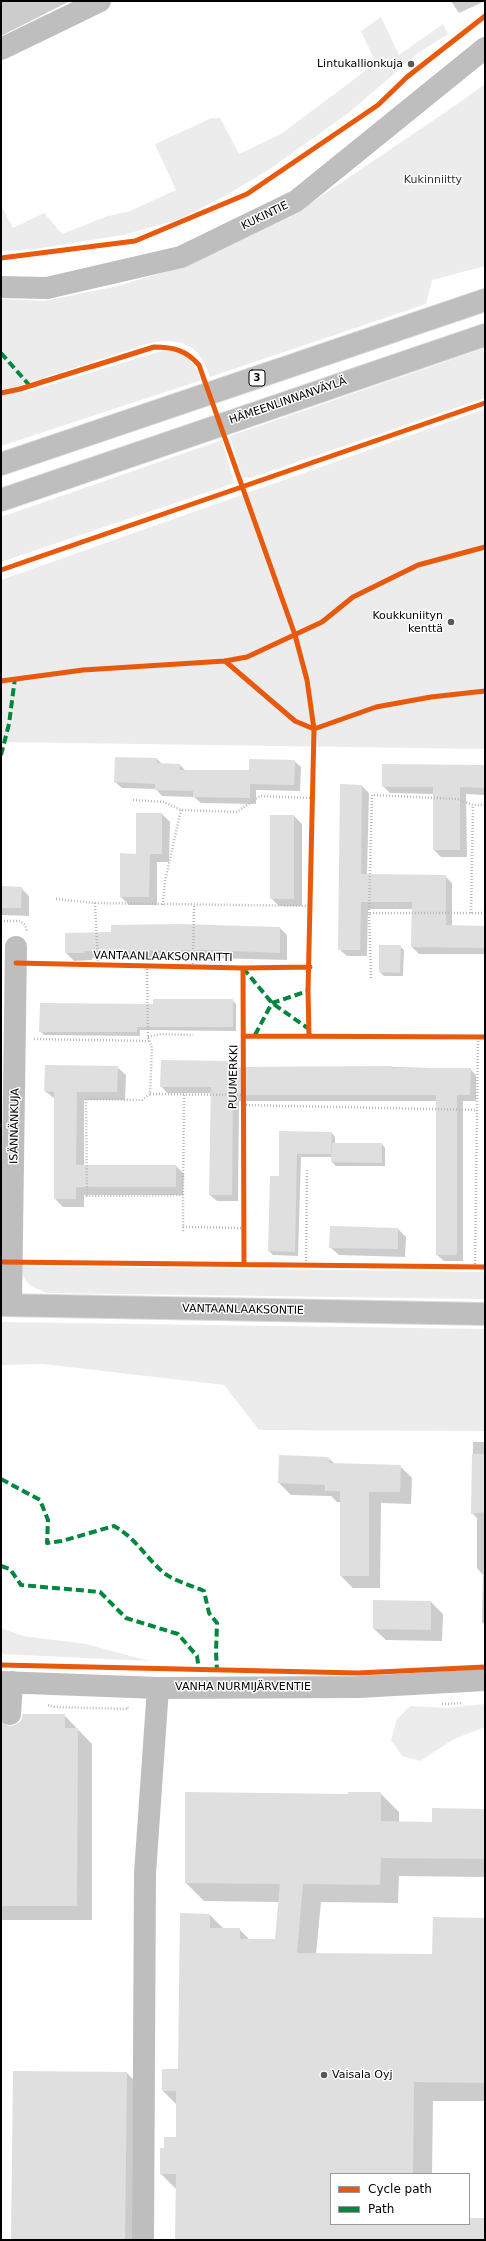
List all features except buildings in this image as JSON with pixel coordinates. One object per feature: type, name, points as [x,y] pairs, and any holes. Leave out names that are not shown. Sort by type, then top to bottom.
[{"type":"main road","points":[[1,49],[100,1]]},
{"type":"main road","name":"KUKINTIE","points":[[1,287],[47,288],[181,257],[296,201],[485,48]]},
{"type":"main road","name":"3","points":[[1,464],[485,300]]},
{"type":"main road","name":"HÄMEENLINNANVÄYLÄ","points":[[1,500],[485,335]]},
{"type":"main road","name":"ISÄNNÄNKUJA","points":[[6,1305],[16,947]]},
{"type":"main road","name":"VANTAANLAAKSONTIE","points":[[6,1305],[485,1314]]},
{"type":"main road","name":"VANHA NURMIJÄRVENTIE","points":[[6,1682],[158,1688],[359,1688],[485,1680]]},
{"type":"main road","points":[[6,1682],[10,1714]]},
{"type":"main road","points":[[143,2240],[145,1873],[158,1688]]},
{"type":"path","points":[[313,791],[313,805]]},
{"type":"path","points":[[371,978],[369,913],[372,795],[457,799],[474,805],[485,805]]},
{"type":"path","points":[[133,800],[164,802],[181,810],[237,812],[260,796],[313,798]]},
{"type":"path","points":[[471,913],[474,805]]},
{"type":"path","points":[[163,905],[165,881],[181,810]]},
{"type":"path","points":[[311,898],[311,913]]},
{"type":"path","points":[[56,899],[95,903],[163,905],[311,906]]},
{"type":"path","points":[[95,903],[98,965]]},
{"type":"path","points":[[193,967],[194,905]]},
{"type":"path","points":[[369,913],[485,913]]},
{"type":"path","points":[[147,966],[148,1036],[152,1048],[150,1094]]},
{"type":"path","points":[[148,1036],[161,1034],[193,1035]]},
{"type":"path","points":[[470,1037],[485,1037]]},
{"type":"path","points":[[467,1267],[477,1267],[478,1037]]},
{"type":"path","points":[[36,1039],[149,1041]]},
{"type":"path","points":[[184,1195],[87,1196],[86,1100],[142,1100],[150,1094],[243,1095]]},
{"type":"path","points":[[183,1232],[184,1095]]},
{"type":"path","points":[[243,1105],[477,1110]]},
{"type":"path","points":[[306,1264],[307,1170]]},
{"type":"path","points":[[244,1220],[244,1235]]},
{"type":"path","points":[[183,1227],[244,1228]]},
{"type":"path","points":[[298,1264],[314,1264]]},
{"type":"green space","points":[[381,17],[399,55],[443,24],[448,34],[418,53],[351,111],[270,169],[230,193],[180,219],[123,235],[35,249],[1,251],[1,205],[13,228],[44,213],[62,234],[108,216],[130,211],[176,190],[155,144],[212,118],[220,118],[239,154],[281,134],[376,63],[361,31]]},
{"type":"green space","name":"Kukinniitty","points":[[485,84],[485,266],[432,280],[426,304],[210,377],[201,357],[195,351],[180,343],[161,341],[150,343],[21,385],[23,393],[165,350],[184,355],[196,368],[202,380],[1,446],[1,299],[44,301],[113,287],[186,266],[299,211]]},
{"type":"green space","points":[[485,348],[485,398],[250,478],[242,477],[230,436]]},
{"type":"green space","points":[[485,409],[485,749],[1,742],[1,580]]},
{"type":"green space","points":[[222,440],[234,483],[1,562],[1,517]]},
{"type":"green space","points":[[20,1266],[485,1272],[485,1299],[48,1293],[29,1284],[23,1277]]},
{"type":"green space","points":[[1,1322],[485,1329],[485,1431],[259,1430],[224,1385],[43,1364],[1,1365]]},
{"type":"green space","points":[[1,1628],[23,1636],[86,1644],[149,1661],[1,1654]]},
{"type":"green space","points":[[485,1704],[485,1727],[454,1739],[420,1761],[402,1756],[391,1740],[397,1719],[410,1706],[447,1708]]},
{"type":"marked path","points":[[1,353],[30,386]]},
{"type":"marked path","points":[[1,755],[9,724],[15,678]]},
{"type":"marked path","points":[[243,968],[272,1003],[309,1029]]},
{"type":"marked path","points":[[255,1035],[272,1003],[308,991]]},
{"type":"marked path","points":[[1,1479],[40,1500],[48,1520],[47,1543],[62,1541],[114,1526],[128,1536],[157,1567],[168,1576],[204,1591],[209,1613],[217,1623],[217,1671]]},
{"type":"marked path","points":[[1,1566],[10,1569],[21,1585],[100,1592],[126,1618],[178,1634],[197,1656],[199,1670]]},
{"type":"cycle path","points":[[1,258],[135,241],[247,194],[378,105],[407,77],[485,16]]},
{"type":"cycle path","points":[[1,393],[20,389],[154,347],[179,350],[199,365],[295,635],[307,680],[314,729],[308,991],[309,1035]]},
{"type":"cycle path","points":[[1,570],[485,403]]},
{"type":"cycle path","points":[[1,681],[83,670],[225,661],[247,657],[322,622],[353,597],[418,565],[485,547]]},
{"type":"cycle path","points":[[225,661],[295,721],[314,729],[376,707],[431,697],[485,691]]},
{"type":"cycle path","name":"VANTAANLAAKSONRAITTI","points":[[16,963],[243,968],[310,967]]},
{"type":"cycle path","name":"PUUMERKKI","points":[[243,968],[244,1263]]},
{"type":"cycle path","points":[[244,1036],[485,1037]]},
{"type":"cycle path","points":[[1,1262],[485,1267]]},
{"type":"cycle path","points":[[1,1665],[358,1673],[485,1667]]},
{"type":"place","name":"Lintukallionkuja","points":[[411,64]]},
{"type":"place","name":"Koukkuniityn kenttä","points":[[451,622]]},
{"type":"place","name":"Vaisala Oyj","points":[[324,2075]]}]
